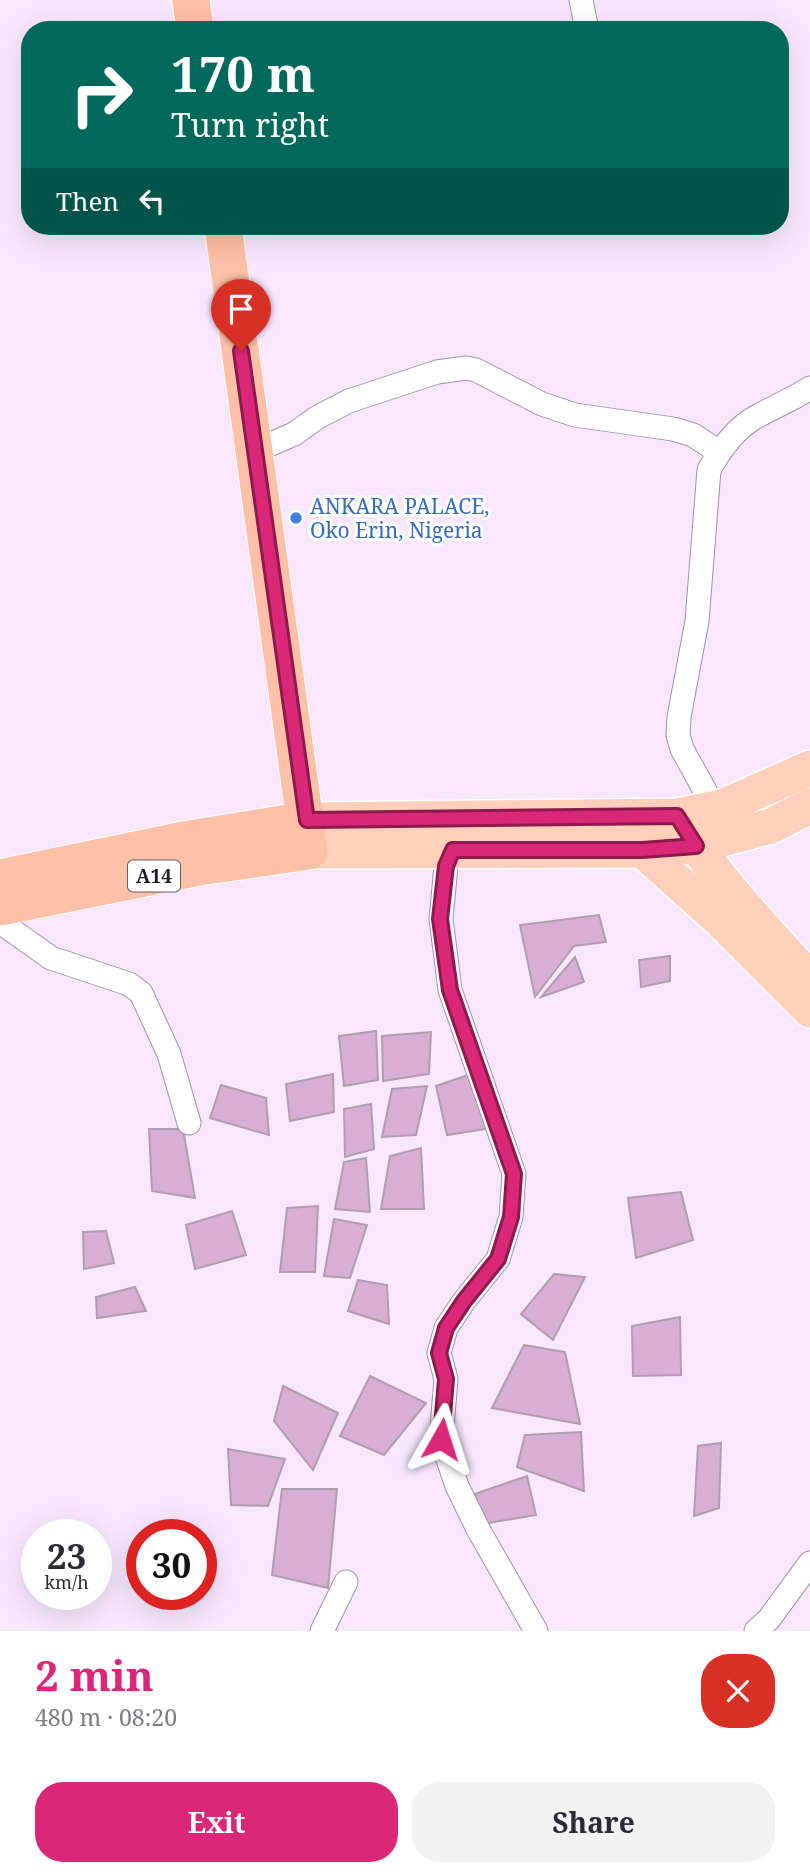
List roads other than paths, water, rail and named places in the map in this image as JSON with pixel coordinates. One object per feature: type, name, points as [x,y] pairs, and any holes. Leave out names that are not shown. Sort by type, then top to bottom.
[{"type":"highway","points":[[191,0],[194,21]]},
{"type":"highway","points":[[224,235],[308,836]]},
{"type":"highway","name":"A14","points":[[0,878],[183,840],[308,836]]},
{"type":"highway","name":"A14","points":[[0,907],[199,867],[308,836]]},
{"type":"main road","points":[[308,836],[677,816],[715,809],[810,768]]},
{"type":"main road","points":[[308,836],[453,850],[642,850],[696,846],[771,826],[810,806]]},
{"type":"main road","points":[[677,816],[696,846],[758,922],[810,979]]},
{"type":"main road","points":[[623,818],[642,850],[719,919],[810,1010]]},
{"type":"street","points":[[581,0],[585,21]]},
{"type":"street","points":[[255,451],[294,434],[318,417],[349,401],[437,372],[466,368],[476,370],[542,404],[575,415],[673,429],[693,435],[719,452]]},
{"type":"street","points":[[715,809],[682,749],[678,734],[697,621],[709,470],[719,452],[754,418],[810,388]]},
{"type":"street","points":[[453,850],[446,866],[440,919],[450,990],[514,1174],[511,1217],[498,1259],[446,1328],[439,1353],[446,1379],[441,1439],[457,1486],[536,1631]]},
{"type":"street","points":[[0,922],[51,958],[129,984],[141,993],[169,1054],[189,1123]]},
{"type":"street","points":[[756,1631],[769,1619],[810,1563]]},
{"type":"street","points":[[322,1631],[346,1582]]},
{"type":"place","name":"ANKARA PALACE, Oko Erin, Nigeria","points":[[296,518]]}]
